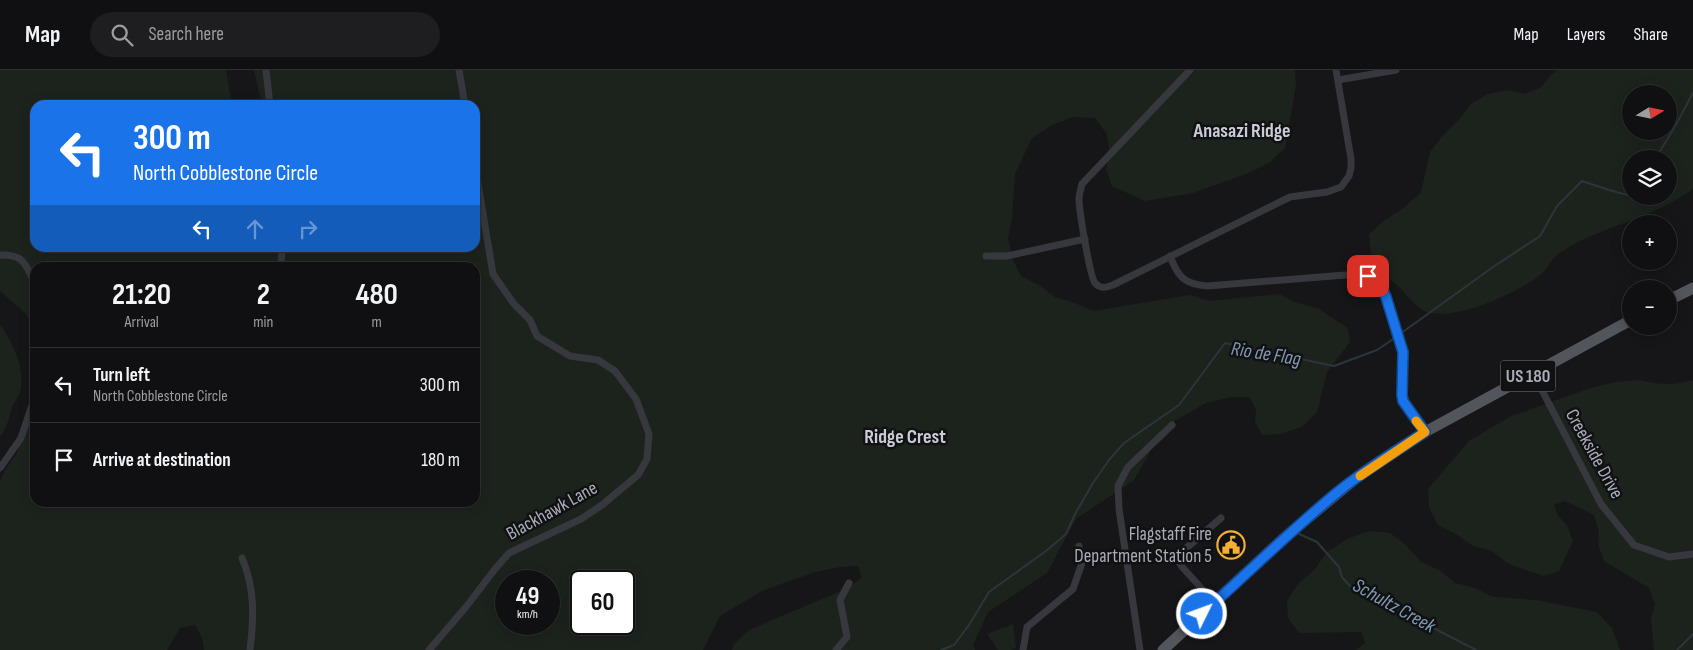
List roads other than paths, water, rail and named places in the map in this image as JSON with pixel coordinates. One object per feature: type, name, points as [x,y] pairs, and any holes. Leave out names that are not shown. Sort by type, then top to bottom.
[{"type":"main road","points":[[1677,296],[1693,288]]},
{"type":"main road","name":"US 180","points":[[1163,650],[1284,538],[1339,491],[1390,454],[1425,432],[1622,325]]},
{"type":"street","points":[[266,70],[269,100]]},
{"type":"street","points":[[459,70],[464,100]]},
{"type":"street","points":[[1190,70],[1082,184],[1079,200],[1085,239],[1094,282],[1099,287],[1107,288],[1283,200],[1295,196],[1334,190],[1346,182],[1352,168],[1336,70]]},
{"type":"street","points":[[1338,80],[1396,70]]},
{"type":"street","name":"Blackhawk Lane","points":[[430,650],[466,607],[494,569],[509,553],[581,518],[602,505],[638,475],[647,459],[649,434],[636,399],[615,371],[598,360],[570,356],[537,336],[530,320],[514,304],[493,274],[480,195]]},
{"type":"street","points":[[986,256],[1007,256],[1085,239]]},
{"type":"street","points":[[0,255],[12,254],[22,259],[30,274]]},
{"type":"street","points":[[1170,256],[1175,269],[1183,280],[1194,285],[1207,286],[1358,274],[1368,276],[1378,282],[1383,289],[1403,352],[1403,401],[1425,432]]},
{"type":"street","name":"Creekside Drive","points":[[1533,373],[1601,504],[1634,545],[1669,557],[1693,554]]},
{"type":"street","points":[[0,468],[21,438],[30,411]]},
{"type":"street","points":[[1140,650],[1119,509],[1118,486],[1128,467],[1172,425]]},
{"type":"street","points":[[1215,602],[1179,562],[1183,551],[1221,518]]},
{"type":"street","points":[[1023,650],[1027,627],[1073,589],[1082,563],[1080,546]]},
{"type":"street","points":[[242,558],[247,569],[253,598],[254,622],[250,650]]},
{"type":"street","points":[[836,650],[846,637],[840,600],[849,583]]},
{"type":"waterway","name":"Rio de Flag","points":[[1661,150],[1693,93]]},
{"type":"waterway","name":"Rio de Flag","points":[[1400,334],[1493,267],[1540,236],[1557,206],[1582,181],[1622,194]]},
{"type":"waterway","name":"Rio de Flag","points":[[941,650],[954,645],[989,592],[1046,551],[1066,534],[1093,483],[1109,460],[1124,443],[1179,405],[1225,343],[1334,366],[1377,350],[1396,337]]},
{"type":"waterway","name":"Schultz Creek","points":[[1297,533],[1317,542],[1339,567],[1342,577],[1350,586],[1381,596],[1408,615],[1476,650]]},
{"type":"waterway","name":"Schultz Creek","points":[[1677,650],[1693,634]]},
{"type":"place","name":"Flagstaff Fire Department Station 5","points":[[1231,545]]},
{"type":"district","name":"Anasazi Ridge","points":[[1242,131]]},
{"type":"district","name":"Ridge Crest","points":[[905,437]]}]
